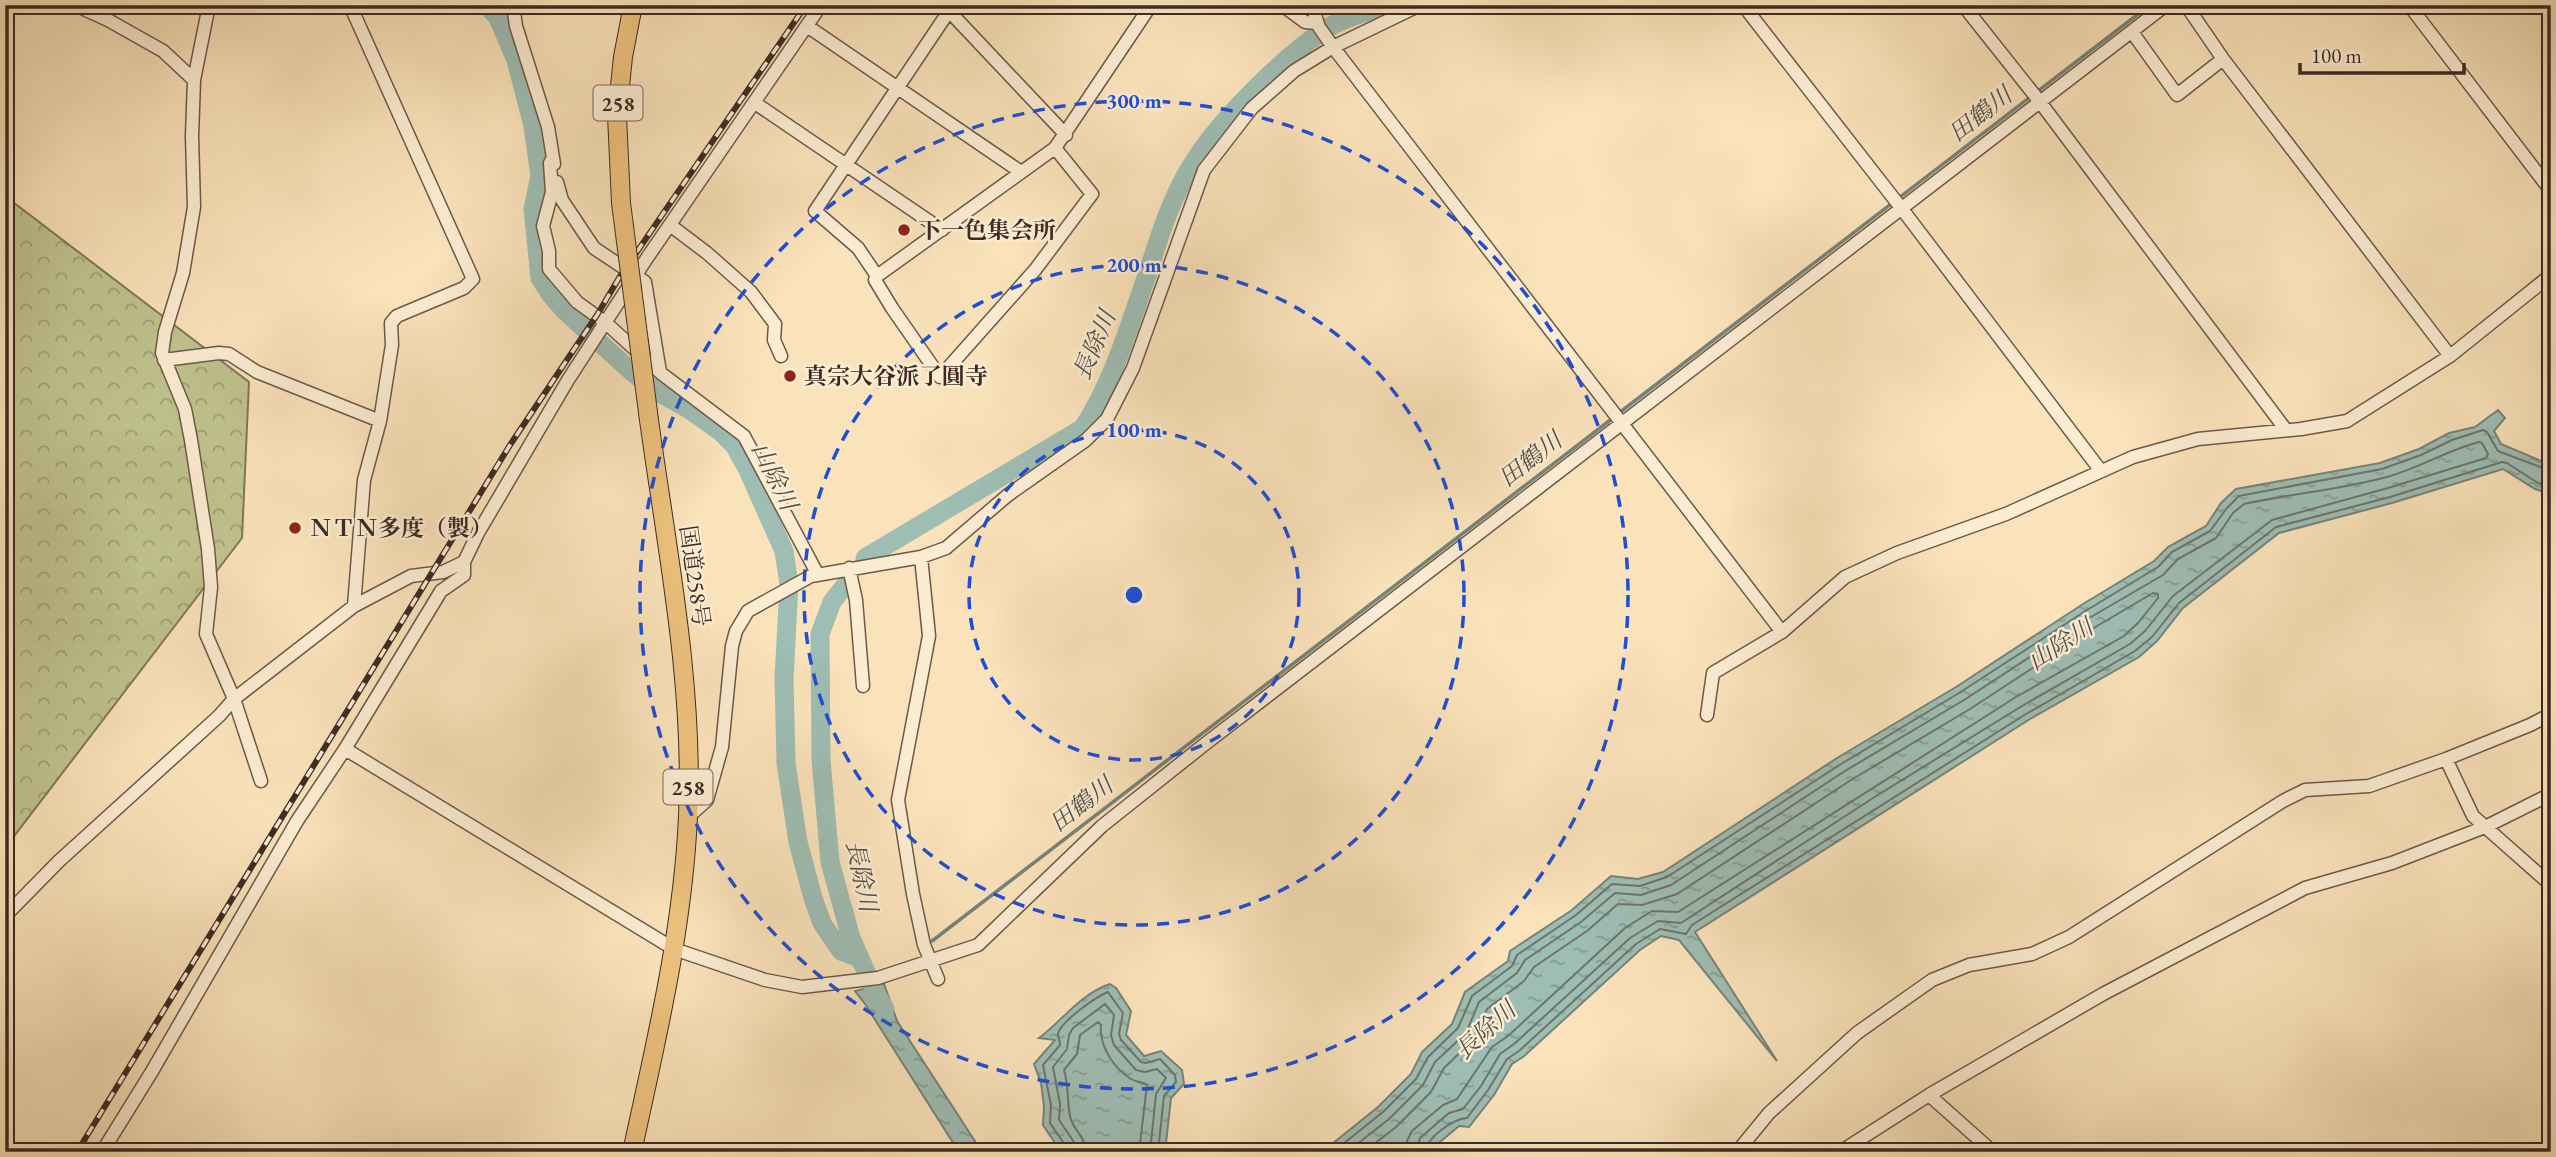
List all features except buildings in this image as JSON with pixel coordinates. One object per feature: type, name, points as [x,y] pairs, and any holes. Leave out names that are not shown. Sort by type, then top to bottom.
[{"type":"highway","name":"国道258号","points":[[632,1152],[674,948],[688,817],[688,732],[679,639],[621,203],[617,115],[623,57],[634,5]]},
{"type":"street","points":[[75,5],[163,51],[194,80]]},
{"type":"street","points":[[209,5],[194,80],[191,136],[194,207],[183,272],[164,332],[162,353],[186,409],[208,550],[211,587],[206,634],[234,699],[261,781]]},
{"type":"street","points":[[350,5],[473,279],[464,288],[397,316],[391,323],[392,345],[380,421],[364,480],[354,606]]},
{"type":"street","points":[[513,5],[516,26],[548,127],[559,191],[594,248],[645,282],[660,372]]},
{"type":"street","points":[[102,1152],[297,821],[345,749],[441,592],[464,575],[464,562],[519,460],[670,225],[821,5]]},
{"type":"street","points":[[1055,148],[1092,194],[1035,270],[940,377],[892,308],[875,280],[877,276],[1055,148],[1151,5]]},
{"type":"street","points":[[1282,5],[1305,22],[1318,25]]},
{"type":"street","points":[[1312,5],[1318,25],[1331,44],[1782,632]]},
{"type":"street","points":[[688,817],[707,800],[722,747],[732,646],[736,631],[748,611],[814,575],[921,557],[946,548],[1009,495],[1086,440],[1107,419],[1133,368],[1204,170],[1252,108],[1294,71],[1331,44],[1420,5]]},
{"type":"street","points":[[1743,5],[1898,203],[2101,471]]},
{"type":"street","points":[[1963,5],[2036,97],[2286,430]]},
{"type":"street","points":[[345,749],[674,948],[765,980],[802,987],[878,978],[978,945],[1102,826],[1174,769],[1619,417],[2036,97],[2132,32],[2166,5]]},
{"type":"street","points":[[2186,5],[2223,59],[2450,356]]},
{"type":"street","points":[[2409,5],[2551,191]]},
{"type":"street","points":[[877,276],[858,248],[815,211],[899,87],[949,7],[1066,135]]},
{"type":"street","points":[[807,26],[1021,172]]},
{"type":"street","points":[[2132,32],[2177,95],[2223,59]]},
{"type":"street","points":[[755,103],[942,230]]},
{"type":"street","points":[[553,158],[550,163],[552,192],[543,226],[549,251],[549,270],[599,333],[660,372],[744,436],[814,575]]},
{"type":"street","points":[[670,225],[751,292],[775,324],[774,340],[780,356]]},
{"type":"street","points":[[1707,715],[1713,673],[1782,632],[1845,577],[1897,553],[2006,514],[2133,457],[2198,439],[2347,421],[2450,356],[2551,275]]},
{"type":"street","points":[[164,360],[229,354],[257,372],[380,421]]},
{"type":"street","points":[[921,557],[929,636],[898,800],[924,945],[938,979]]},
{"type":"street","points":[[5,916],[59,861],[219,716],[234,699],[354,606],[411,576],[443,572],[464,562]]},
{"type":"street","points":[[849,568],[856,600],[863,686]]},
{"type":"street","points":[[1737,1152],[1769,1113],[1857,1033],[1932,980],[1969,965],[2032,954],[2069,937],[2283,801],[2305,790],[2369,786],[2446,759],[2551,714]]},
{"type":"street","points":[[2446,759],[2473,816],[2551,885]]},
{"type":"street","points":[[1840,1152],[1929,1095],[2103,994],[2305,888],[2392,863],[2486,827],[2551,794]]},
{"type":"street","points":[[1929,1095],[1993,1152]]},
{"type":"green space","points":[[5,196],[249,382],[242,538],[5,848]]},
{"type":"water","points":[[2498,410],[2505,418],[2494,431],[2501,444],[2551,465],[2551,494],[2535,489],[2503,469],[2392,503],[2279,533],[2183,608],[2157,641],[2139,657],[2030,719],[1695,932],[1777,1061],[1679,940],[1661,936],[1640,950],[1512,1064],[1494,1095],[1469,1127],[1459,1126],[1428,1152],[1322,1152],[1378,1107],[1411,1074],[1422,1052],[1452,1024],[1465,992],[1508,961],[1510,951],[1572,910],[1611,876],[1638,879],[1663,872],[1837,758],[1956,687],[2154,561],[2168,547],[2206,526],[2221,503],[2236,489],[2380,463],[2419,449],[2449,433],[2475,427]]},
{"type":"water","points":[[884,984],[897,1021],[982,1152],[959,1152],[855,991]]},
{"type":"water","points":[[1110,984],[1116,988],[1131,1011],[1126,1035],[1144,1056],[1161,1051],[1182,1070],[1184,1084],[1171,1098],[1165,1152],[1061,1152],[1043,1125],[1041,1083],[1034,1064],[1055,1040],[1039,1038],[1089,994]]},
{"type":"waterway","name":"山除川","points":[[487,5],[498,18],[516,60],[533,126],[540,176],[533,209],[540,278],[565,311],[632,372],[721,432],[734,445],[784,551],[789,584],[784,679],[786,763],[798,842],[822,923],[841,951],[860,958]]},
{"type":"waterway","name":"長除川","points":[[865,558],[1083,428],[1104,391],[1120,352],[1174,200],[1187,173],[1207,143],[1276,68],[1314,37],[1337,23],[1385,5]]},
{"type":"waterway","name":"田鶴川","points":[[1619,413],[2150,5]]},
{"type":"waterway","name":"田鶴川","points":[[932,941],[1613,418]]},
{"type":"waterway","name":"長除川","points":[[846,584],[832,602],[820,634],[821,760],[830,862],[851,938],[885,1009]]},
{"type":"railway","points":[[77,1152],[510,445],[619,278],[806,5]]},
{"type":"place","name":"下一色集会所","points":[[904,230]]},
{"type":"place","name":"真宗大谷派了圓寺","points":[[790,376]]},
{"type":"place","name":"ＮＴＮ多度（製）","points":[[295,528]]}]
